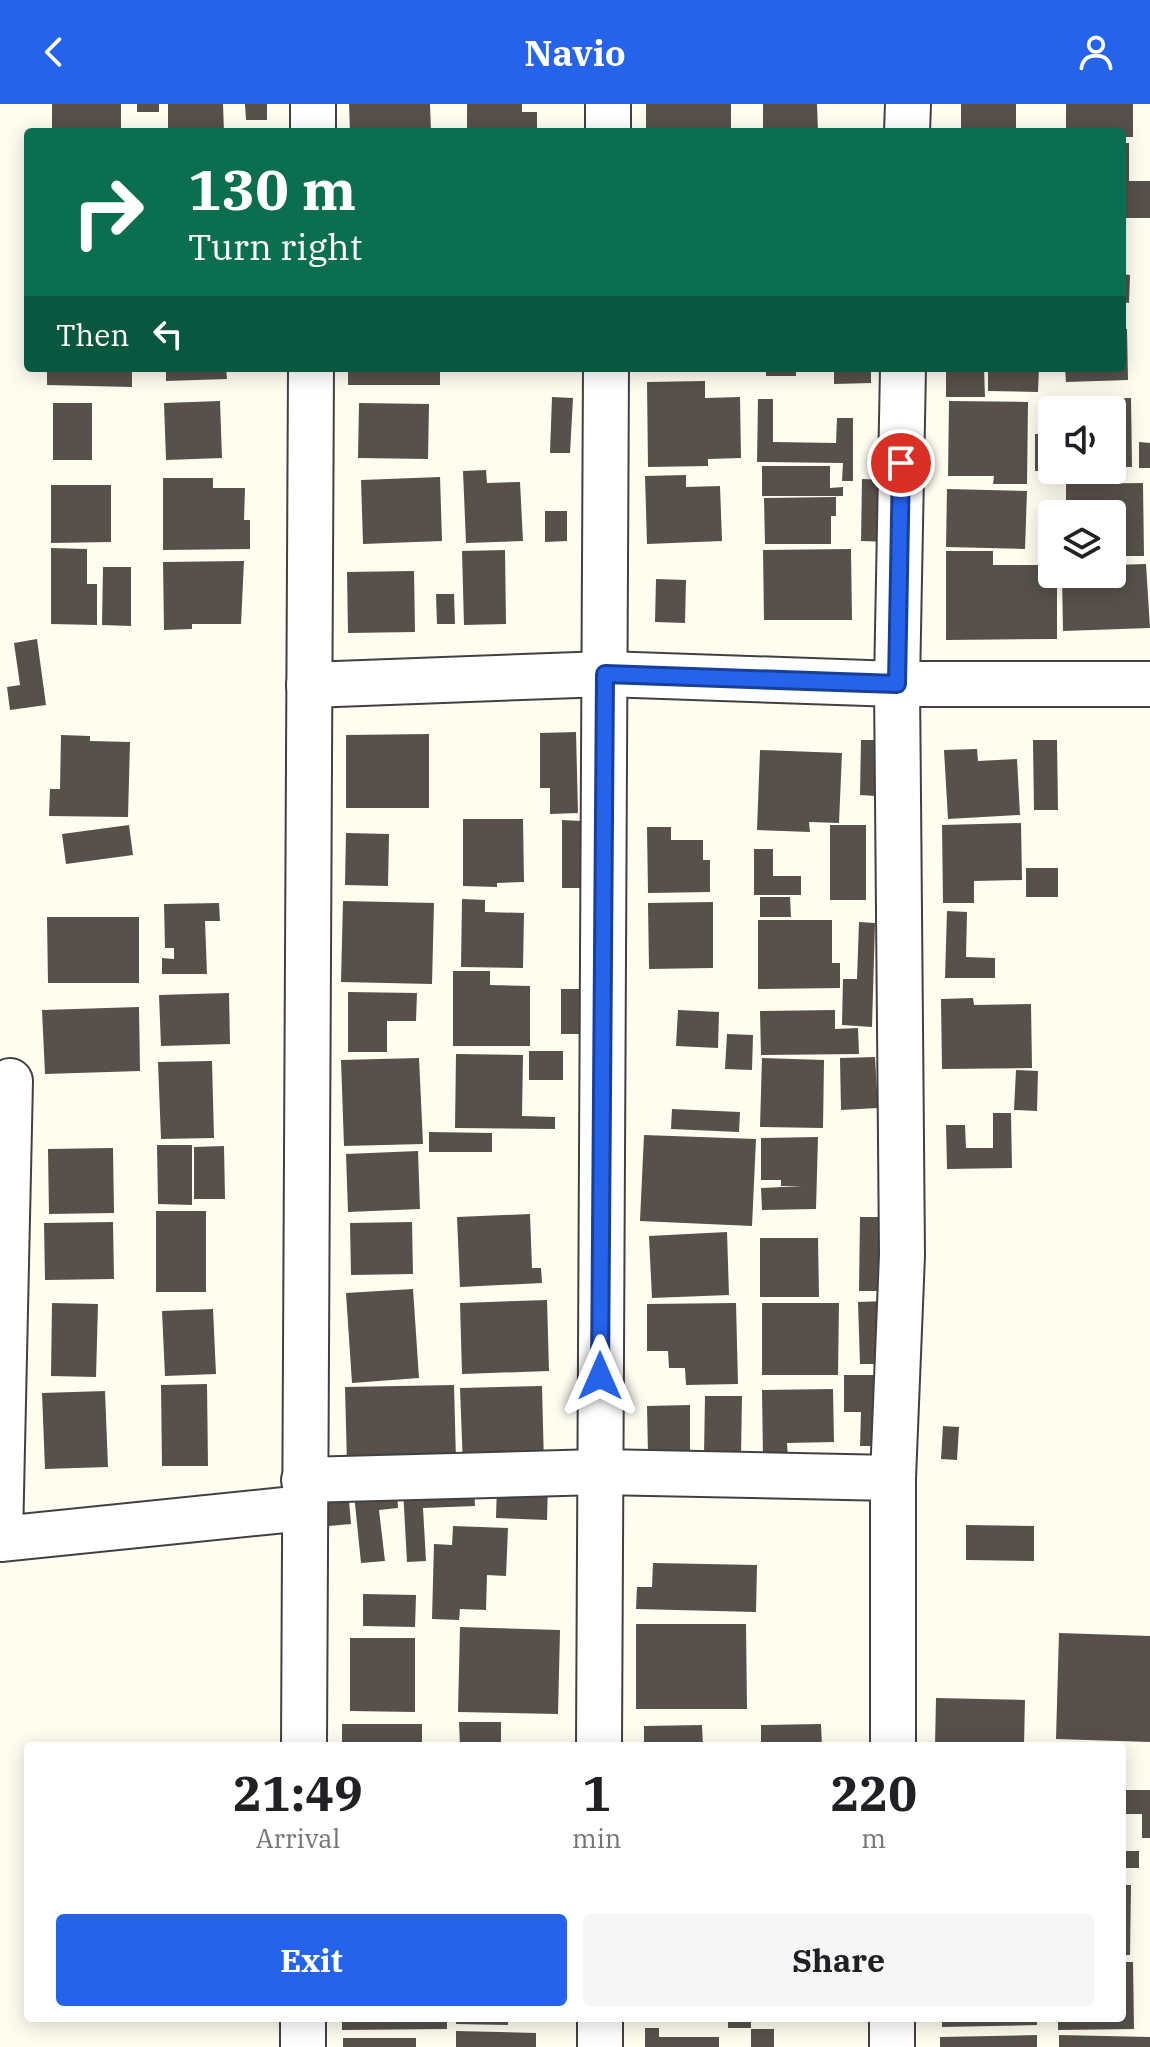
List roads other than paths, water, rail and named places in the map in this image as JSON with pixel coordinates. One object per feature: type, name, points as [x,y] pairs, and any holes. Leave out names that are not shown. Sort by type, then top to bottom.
[{"type":"street","points":[[313,104],[313,128]]},
{"type":"street","points":[[608,104],[608,128]]},
{"type":"street","points":[[907,128],[908,104]]},
{"type":"street","points":[[304,1742],[311,372]]},
{"type":"street","points":[[599,1742],[606,372]]},
{"type":"street","points":[[893,1742],[893,1478],[902,1255],[897,684],[903,372]]},
{"type":"street","points":[[309,685],[605,674],[897,684],[1150,684]]},
{"type":"street","points":[[10,1081],[0,1539],[304,1494],[599,1472],[893,1478]]},
{"type":"street","points":[[303,2022],[303,2047]]},
{"type":"street","points":[[600,2022],[600,2047]]},
{"type":"street","points":[[892,2022],[892,2047]]}]
